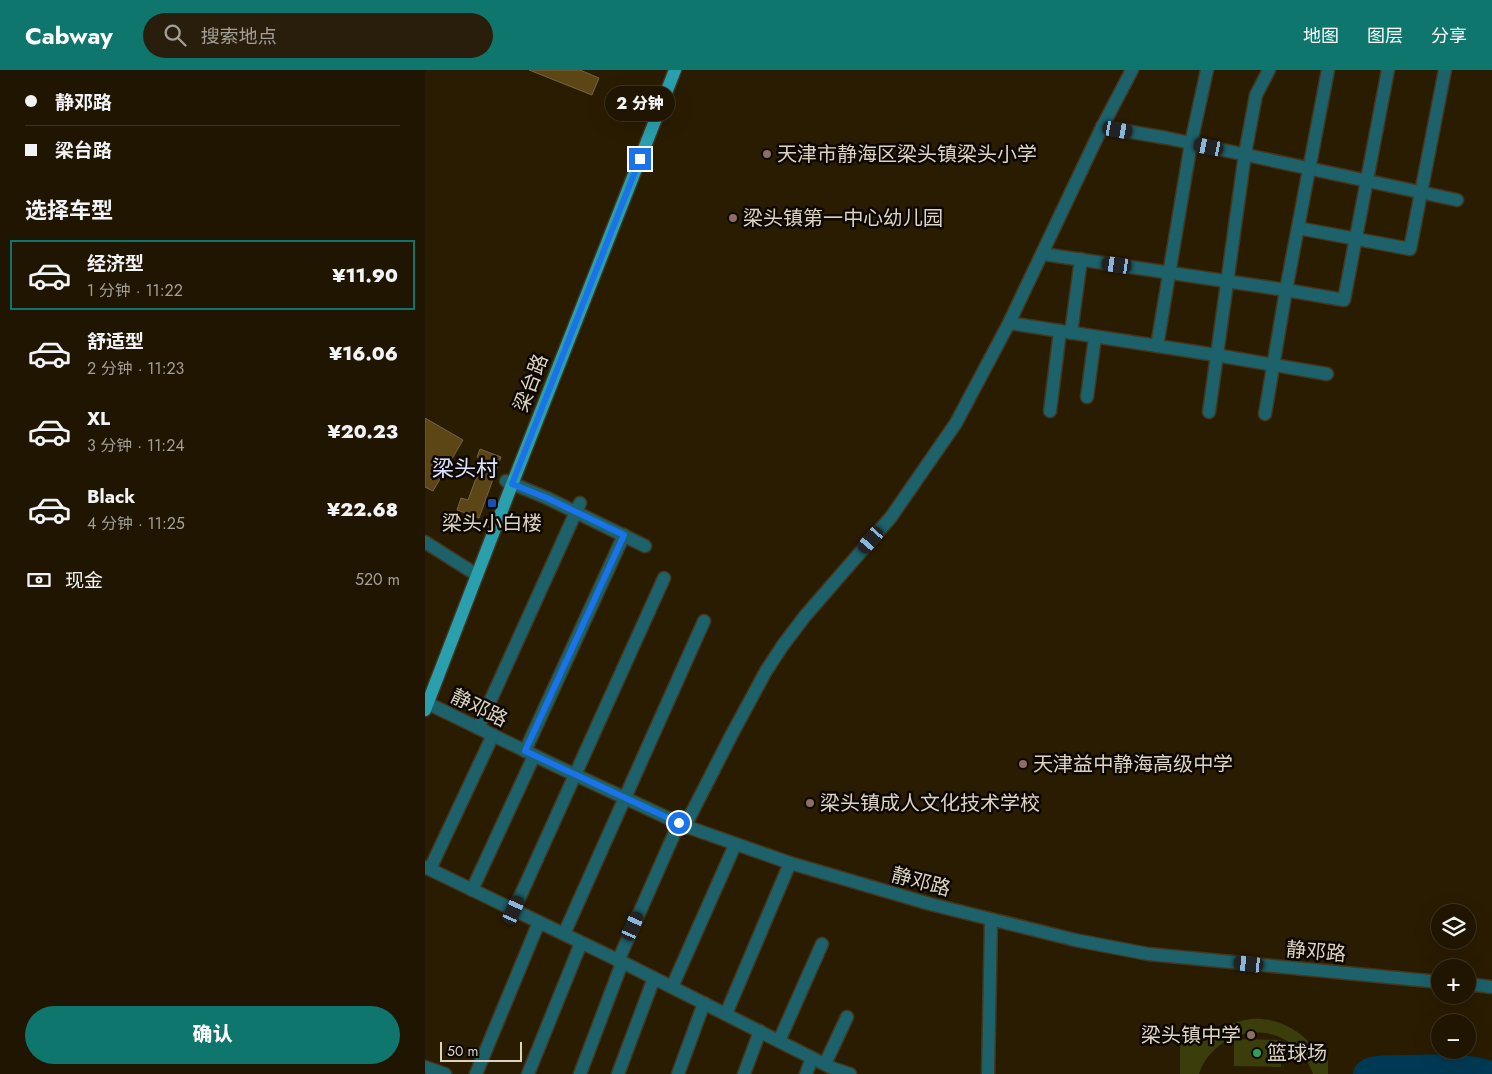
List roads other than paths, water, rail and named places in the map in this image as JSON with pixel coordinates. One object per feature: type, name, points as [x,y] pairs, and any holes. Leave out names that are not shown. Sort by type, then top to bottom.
[{"type":"main road","name":"梁台路","points":[[426,702],[667,70]]},
{"type":"main road","name":"梁台路","points":[[509,483],[675,70]]},
{"type":"street","points":[[580,1074],[620,962],[682,825],[766,671],[783,644],[805,616],[891,517],[956,423],[1009,323],[1102,127],[1132,70]]},
{"type":"street","points":[[1157,346],[1191,144],[1207,70]]},
{"type":"street","points":[[1209,412],[1245,154],[1256,95],[1269,70]]},
{"type":"street","points":[[1265,414],[1327,70]]},
{"type":"street","points":[[1043,254],[1344,300],[1389,70]]},
{"type":"street","points":[[1298,228],[1410,249],[1445,70]]},
{"type":"street","points":[[1102,127],[1245,154],[1457,200]]},
{"type":"street","points":[[1051,411],[1065,332],[1081,259]]},
{"type":"street","points":[[1009,323],[1327,374]]},
{"type":"street","points":[[1087,397],[1095,337]]},
{"type":"street","points":[[509,483],[547,498],[578,507],[645,546]]},
{"type":"street","points":[[478,728],[578,507]]},
{"type":"street","points":[[472,890],[624,535]]},
{"type":"street","points":[[425,542],[474,573]]},
{"type":"street","points":[[514,910],[664,578]]},
{"type":"street","points":[[564,934],[704,620]]},
{"type":"street","name":"静邓路","points":[[426,702],[682,825],[735,845],[855,883],[991,920],[1075,940],[1148,954],[1431,981]]},
{"type":"street","points":[[493,735],[427,868],[654,978],[812,1058],[850,1074]]},
{"type":"street","points":[[672,987],[735,845]]},
{"type":"street","points":[[726,1014],[790,863]]},
{"type":"street","points":[[988,1074],[991,920]]},
{"type":"street","points":[[476,1074],[539,922]]},
{"type":"street","points":[[528,1074],[581,943]]},
{"type":"street","points":[[779,1041],[822,944]]},
{"type":"street","points":[[618,1074],[654,978]]},
{"type":"street","points":[[1476,985],[1492,987]]},
{"type":"street","points":[[678,1074],[704,1003]]},
{"type":"street","points":[[825,1064],[847,1017]]},
{"type":"street","points":[[745,1074],[760,1032]]},
{"type":"street","points":[[806,1074],[812,1058]]},
{"type":"street","points":[[425,1068],[445,1074]]},
{"type":"water","points":[[1431,1055],[1431,1059],[1476,1059],[1476,1057],[1492,1061],[1492,1074],[1353,1074],[1359,1062],[1378,1056]]},
{"type":"place","name":"天津市静海区梁头镇梁头小学","points":[[767,154]]},
{"type":"place","name":"梁头镇第一中心幼儿园","points":[[733,218]]},
{"type":"place","name":"梁头小白楼","points":[[492,503]]},
{"type":"place","name":"天津益中静海高级中学","points":[[1023,764]]},
{"type":"place","name":"梁头镇成人文化技术学校","points":[[810,803]]},
{"type":"place","name":"梁头镇中学","points":[[1251,1035]]},
{"type":"place","name":"篮球场","points":[[1257,1053]]},
{"type":"district","name":"梁头村","points":[[465,468]]}]
